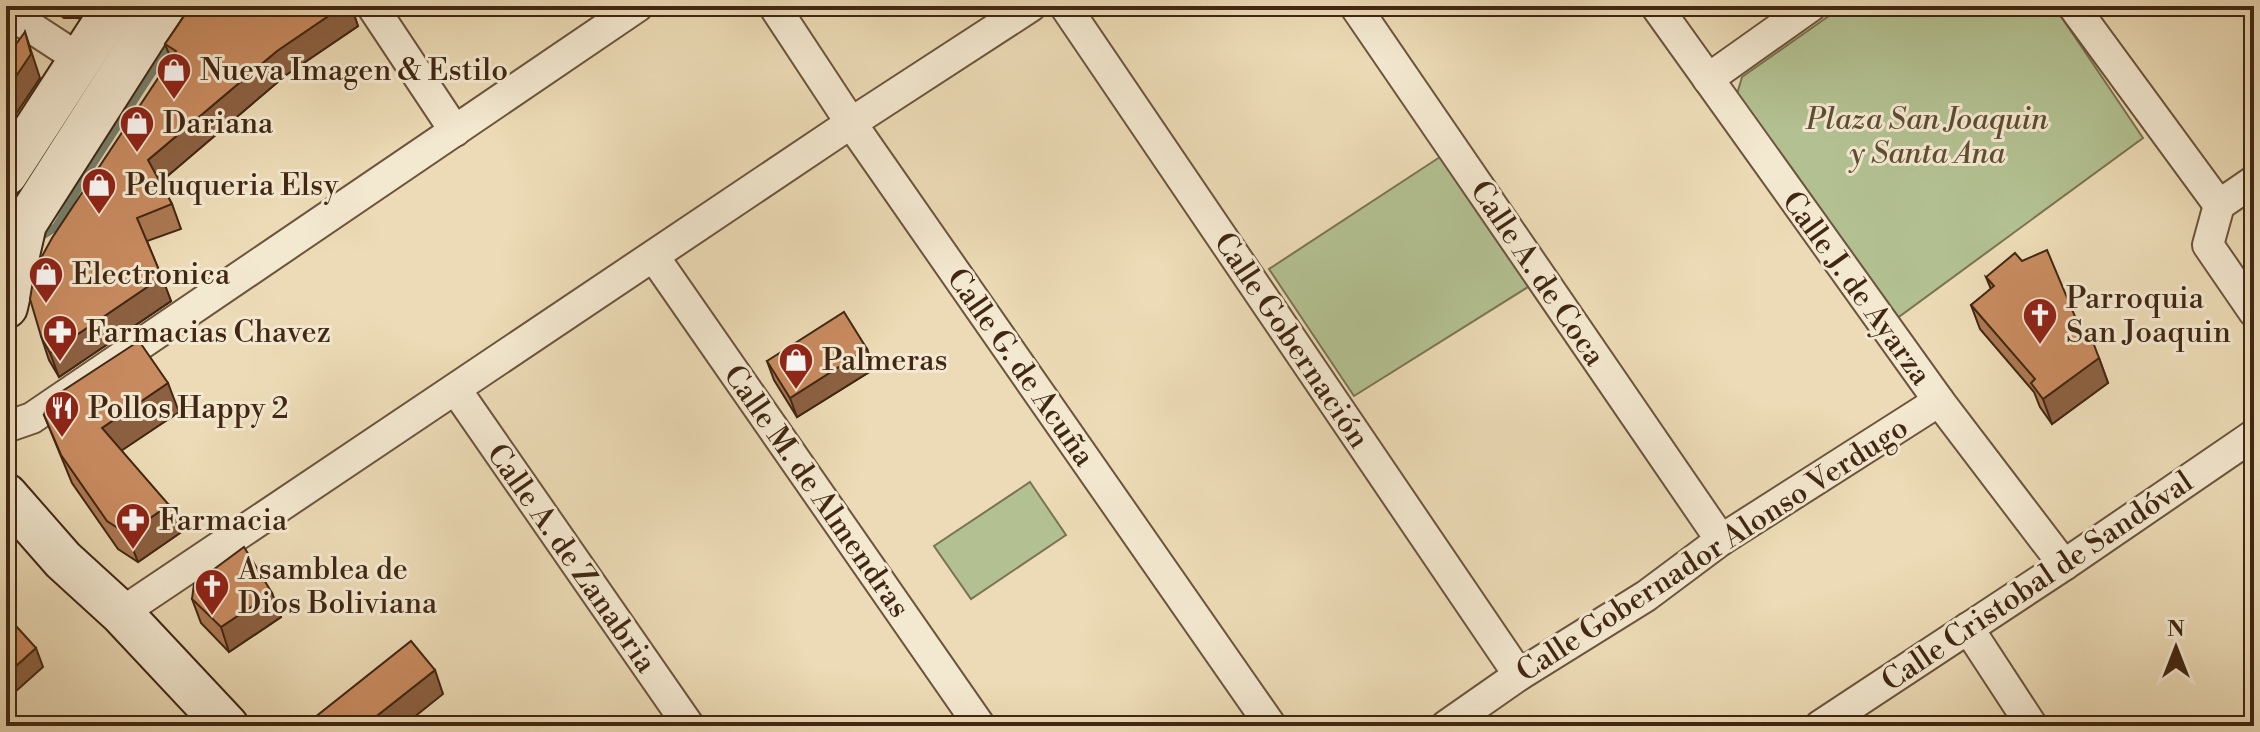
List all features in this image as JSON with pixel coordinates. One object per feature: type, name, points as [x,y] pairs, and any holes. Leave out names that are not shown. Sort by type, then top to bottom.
[{"type":"main road","points":[[6,174],[115,6]]},
{"type":"main road","points":[[6,307],[25,224],[164,6]]},
{"type":"main road","points":[[6,495],[63,560],[121,613],[227,726]]},
{"type":"street","points":[[372,6],[455,131]]},
{"type":"street","points":[[6,427],[32,418],[638,6]]},
{"type":"street","name":"Calle G. de Acuña","points":[[774,6],[851,123],[1271,726]]},
{"type":"street","points":[[121,613],[851,123],[1031,6]]},
{"type":"street","name":"Calle Gobernación","points":[[1065,6],[1519,675]]},
{"type":"street","name":"Calle A. de Coca","points":[[1355,6],[1721,540]]},
{"type":"street","name":"Calle J. de Ayarza","points":[[1656,6],[1939,401],[2064,565]]},
{"type":"street","points":[[1708,79],[1811,6]]},
{"type":"street","points":[[2073,6],[2219,205]]},
{"type":"street","points":[[6,11],[81,60]]},
{"type":"street","points":[[2254,181],[2219,205],[2208,245],[2254,312]]},
{"type":"street","name":"Calle M. de Almendras","points":[[654,257],[980,726]]},
{"type":"street","name":"Calle A. de Zanabria","points":[[456,390],[689,726]]},
{"type":"street","name":"Calle Gobernador Alonso Verdugo","points":[[1446,726],[1519,675],[1646,596],[1721,540],[1939,401]]},
{"type":"street","name":"Calle Cristobal de Sandóval","points":[[1820,726],[1856,716],[1968,628],[2254,435]]},
{"type":"street","points":[[1968,628],[2032,726]]},
{"type":"green space","name":"Plaza San Joaquin y Santa Ana","points":[[1843,6],[2054,6],[2143,138],[1896,319],[1737,94],[1742,77]]},
{"type":"green space","points":[[1446,153],[1536,282],[1354,396],[1269,269]]},
{"type":"green space","points":[[1030,482],[1066,535],[971,599],[934,546]]},
{"type":"building","points":[[191,6],[343,6],[277,51],[148,160],[172,204],[137,218],[162,277],[50,353],[41,336],[30,299],[35,269],[52,238],[176,51],[165,44]]},
{"type":"building","points":[[25,32],[31,54],[6,91],[6,43],[13,48]]},
{"type":"building","name":"Parroquia San Joaquin","points":[[2047,250],[2084,338],[2091,337],[2099,358],[2043,399],[2031,383],[2035,379],[1971,305],[1994,286],[1986,277],[2015,253],[2022,261]]},
{"type":"building","points":[[844,312],[867,349],[790,398],[767,361]]},
{"type":"building","points":[[139,341],[168,383],[102,428],[169,505],[127,534],[107,521],[61,455],[44,415],[47,405],[61,392]]},
{"type":"building","points":[[244,547],[272,593],[221,627],[192,599],[194,584]]},
{"type":"building","points":[[6,615],[36,648],[6,675]]},
{"type":"building","points":[[411,641],[435,670],[364,726],[320,726],[314,718]]},
{"type":"waterway","points":[[40,237],[56,227],[173,40]]},
{"type":"place","name":"Nueva Imagen & Estilo","points":[[174,101]]},
{"type":"place","name":"Dariana","points":[[137,154]]},
{"type":"place","name":"Peluqueria Elsy","points":[[99,216]]},
{"type":"place","name":"Electronica","points":[[46,305]]},
{"type":"place","name":"Parroquia San Joaquin","points":[[2040,346]]},
{"type":"place","name":"Farmacias Chavez","points":[[60,363]]},
{"type":"place","name":"Palmeras","points":[[796,391]]},
{"type":"place","name":"Pollos Happy 2","points":[[62,439]]},
{"type":"place","name":"Farmacia","points":[[133,551]]},
{"type":"place","name":"Asamblea de Dios Boliviana","points":[[212,617]]}]
